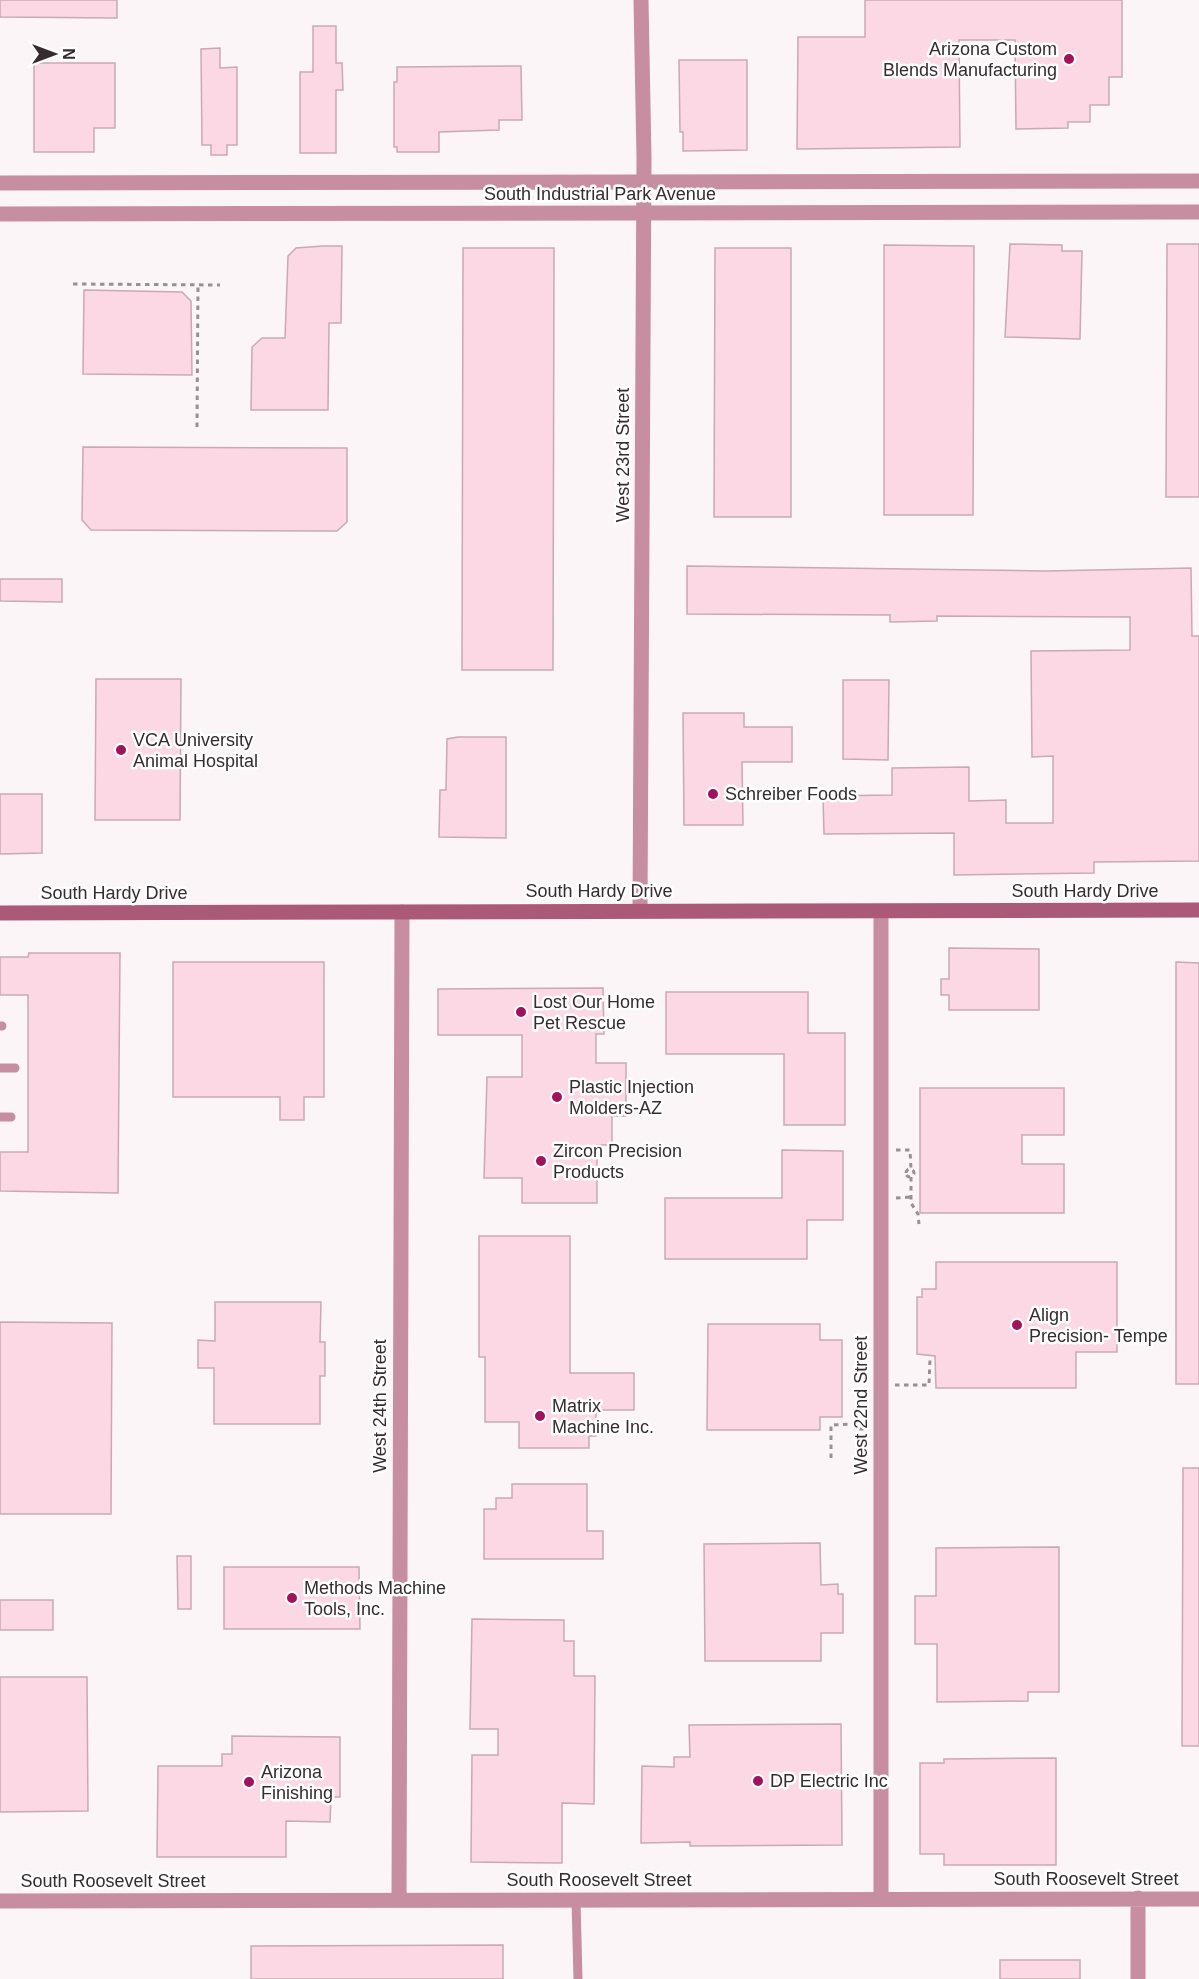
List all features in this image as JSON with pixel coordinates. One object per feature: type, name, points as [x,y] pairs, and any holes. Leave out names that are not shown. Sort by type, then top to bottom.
[{"type":"street","name":"West 23rd Street","points":[[640,909],[644,214],[641,0]]},
{"type":"street","name":"South Industrial Park Avenue","points":[[0,183],[1199,181]]},
{"type":"street","name":"South Industrial Park Avenue","points":[[0,214],[1199,213]]},
{"type":"street","name":"South Hardy Drive","points":[[0,913],[640,909],[881,912],[1199,910]]},
{"type":"street","name":"West 24th Street","points":[[399,1900],[402,912]]},
{"type":"street","name":"West 22nd Street","points":[[881,912],[881,1899]]},
{"type":"street","points":[[1138,1899],[1138,1979]]},
{"type":"street","name":"South Roosevelt Street","points":[[0,1901],[1199,1899]]},
{"type":"lane","points":[[0,1068],[15,1068]]},
{"type":"lane","points":[[0,1117],[11,1117]]},
{"type":"lane","points":[[576,1900],[578,1979]]},
{"type":"path","points":[[73,284],[220,285]]},
{"type":"path","points":[[197,427],[198,285]]},
{"type":"path","points":[[896,1150],[910,1150],[910,1169],[906,1173],[911,1177],[910,1197],[919,1224]]},
{"type":"path","points":[[896,1197],[910,1197]]},
{"type":"path","points":[[894,1385],[929,1386],[930,1359]]},
{"type":"path","points":[[831,1458],[831,1425],[853,1424],[859,1429],[868,1429]]},
{"type":"building","points":[[0,0],[117,0],[117,18],[0,17]]},
{"type":"building","name":"Arizona Custom Blends Manufacturing","points":[[865,0],[1122,0],[1122,77],[1109,77],[1109,105],[1090,105],[1090,122],[1068,122],[1068,128],[1016,129],[1015,40],[959,40],[960,147],[797,149],[798,37],[865,37]]},
{"type":"building","points":[[313,26],[336,26],[336,63],[342,63],[343,90],[336,90],[336,153],[300,153],[300,72],[313,72]]},
{"type":"building","points":[[220,48],[220,68],[237,67],[237,145],[227,145],[227,155],[211,155],[211,145],[202,145],[201,49]]},
{"type":"building","points":[[679,60],[747,60],[747,150],[683,151],[683,132],[680,132]]},
{"type":"building","points":[[34,63],[115,63],[115,128],[94,128],[94,152],[34,152]]},
{"type":"building","points":[[521,66],[522,120],[499,120],[499,130],[439,132],[439,152],[397,152],[397,147],[394,147],[394,82],[397,82],[397,67]]},
{"type":"building","points":[[1010,244],[1062,245],[1062,251],[1082,251],[1080,339],[1005,337]]},
{"type":"building","points":[[1167,244],[1199,244],[1199,497],[1166,497]]},
{"type":"building","points":[[884,245],[974,246],[973,515],[884,515]]},
{"type":"building","points":[[342,246],[341,323],[329,323],[328,410],[251,410],[252,347],[262,338],[285,338],[288,256],[296,248]]},
{"type":"building","points":[[463,248],[554,248],[553,670],[462,670]]},
{"type":"building","points":[[715,248],[791,248],[791,517],[714,517]]},
{"type":"building","points":[[84,290],[182,292],[191,301],[192,375],[83,374]]},
{"type":"building","points":[[83,447],[347,448],[347,522],[337,531],[91,530],[82,520]]},
{"type":"building","points":[[687,566],[1045,571],[1191,568],[1192,636],[1199,636],[1199,861],[1094,862],[1094,873],[954,875],[954,833],[824,834],[823,796],[892,795],[892,768],[969,767],[969,801],[1006,800],[1006,823],[1053,823],[1053,756],[1032,757],[1031,651],[1130,650],[1130,617],[937,616],[937,621],[890,622],[890,615],[687,614]]},
{"type":"building","points":[[0,579],[62,579],[62,602],[0,601]]},
{"type":"building","name":"VCA University Animal Hospital","points":[[96,679],[181,679],[180,820],[95,820]]},
{"type":"building","points":[[843,680],[889,680],[888,760],[843,759]]},
{"type":"building","name":"Schreiber Foods","points":[[683,713],[744,713],[744,727],[792,727],[792,762],[742,762],[743,825],[684,825]]},
{"type":"building","points":[[506,737],[506,838],[439,837],[440,790],[446,790],[447,739]]},
{"type":"building","points":[[0,794],[42,794],[42,853],[0,854]]},
{"type":"building","points":[[949,948],[1039,949],[1039,1010],[949,1010],[949,995],[941,995],[941,979],[949,979]]},
{"type":"building","points":[[29,953],[120,953],[118,1193],[0,1191],[0,1152],[28,1152],[28,995],[0,995],[0,957],[28,957]]},
{"type":"building","points":[[173,962],[324,962],[324,1097],[304,1097],[304,1120],[280,1120],[280,1097],[173,1097]]},
{"type":"building","points":[[1176,962],[1199,963],[1199,1384],[1176,1384]]},
{"type":"building","points":[[603,988],[604,1034],[596,1034],[596,1063],[626,1063],[626,1116],[612,1116],[612,1145],[597,1145],[597,1203],[522,1203],[522,1178],[484,1178],[487,1077],[522,1077],[522,1035],[438,1035],[438,989]]},
{"type":"building","points":[[666,992],[808,992],[808,1033],[845,1033],[845,1125],[784,1125],[784,1054],[666,1054]]},
{"type":"building","points":[[920,1088],[1064,1088],[1064,1135],[1022,1135],[1022,1164],[1064,1164],[1064,1213],[920,1213]]},
{"type":"building","points":[[782,1150],[843,1151],[843,1220],[807,1220],[807,1259],[665,1259],[665,1198],[782,1198]]},
{"type":"building","points":[[479,1236],[570,1236],[570,1373],[634,1373],[634,1410],[596,1410],[596,1436],[589,1436],[589,1448],[519,1448],[519,1422],[485,1422],[485,1357],[479,1357]]},
{"type":"building","name":"Align Precision- Tempe","points":[[936,1262],[1117,1262],[1117,1352],[1076,1352],[1076,1388],[936,1388],[935,1356],[917,1354],[917,1297],[922,1297],[922,1289],[936,1289]]},
{"type":"building","points":[[215,1302],[321,1302],[320,1342],[325,1342],[325,1376],[320,1376],[320,1424],[214,1424],[214,1368],[198,1368],[198,1340],[215,1341]]},
{"type":"building","points":[[0,1322],[112,1323],[111,1514],[0,1514]]},
{"type":"building","points":[[708,1324],[820,1324],[820,1340],[842,1340],[842,1417],[820,1417],[820,1430],[707,1430]]},
{"type":"building","points":[[1183,1468],[1199,1468],[1199,1746],[1182,1746]]},
{"type":"building","points":[[512,1484],[587,1484],[587,1531],[603,1531],[603,1559],[484,1559],[484,1509],[496,1509],[496,1498],[512,1498]]},
{"type":"building","points":[[820,1543],[821,1585],[838,1584],[838,1594],[843,1594],[843,1633],[821,1633],[821,1661],[705,1661],[704,1544]]},
{"type":"building","points":[[1059,1547],[1059,1692],[1028,1692],[1028,1701],[937,1702],[937,1644],[915,1644],[915,1596],[936,1596],[936,1548]]},
{"type":"building","points":[[177,1556],[191,1556],[191,1609],[178,1609]]},
{"type":"building","name":"Methods Machine Tools, Inc.","points":[[224,1567],[359,1567],[360,1629],[224,1629]]},
{"type":"building","points":[[0,1600],[53,1600],[53,1630],[0,1630]]},
{"type":"building","points":[[472,1619],[564,1620],[564,1641],[574,1641],[574,1676],[595,1676],[594,1804],[562,1803],[562,1863],[471,1862],[472,1755],[498,1755],[498,1729],[470,1729]]},
{"type":"building","points":[[0,1677],[87,1677],[88,1811],[0,1812]]},
{"type":"building","name":"DP Electric Inc","points":[[841,1724],[842,1845],[690,1846],[690,1842],[641,1843],[642,1766],[674,1767],[674,1757],[690,1757],[689,1725]]},
{"type":"building","name":"Arizona Finishing","points":[[232,1736],[340,1737],[340,1797],[331,1797],[330,1822],[286,1821],[286,1857],[157,1857],[158,1766],[222,1766],[222,1754],[232,1754]]},
{"type":"building","points":[[1056,1758],[1056,1865],[944,1865],[944,1854],[920,1854],[920,1763],[944,1763],[944,1759]]},
{"type":"building","points":[[503,1945],[503,1979],[251,1979],[251,1946]]},
{"type":"building","points":[[1000,1960],[1080,1960],[1080,1979],[1000,1979]]},
{"type":"place","name":"Arizona Custom Blends Manufacturing","points":[[1069,59]]},
{"type":"place","name":"VCA University Animal Hospital","points":[[121,750]]},
{"type":"place","name":"Schreiber Foods","points":[[713,794]]},
{"type":"place","name":"Lost Our Home Pet Rescue","points":[[521,1012]]},
{"type":"place","name":"Plastic Injection Molders-AZ","points":[[557,1097]]},
{"type":"place","name":"Zircon Precision Products","points":[[541,1161]]},
{"type":"place","name":"Align Precision- Tempe","points":[[1017,1325]]},
{"type":"place","name":"Matrix Machine Inc.","points":[[540,1416]]},
{"type":"place","name":"Methods Machine Tools, Inc.","points":[[292,1598]]},
{"type":"place","name":"DP Electric Inc","points":[[758,1781]]},
{"type":"place","name":"Arizona Finishing","points":[[249,1782]]}]
